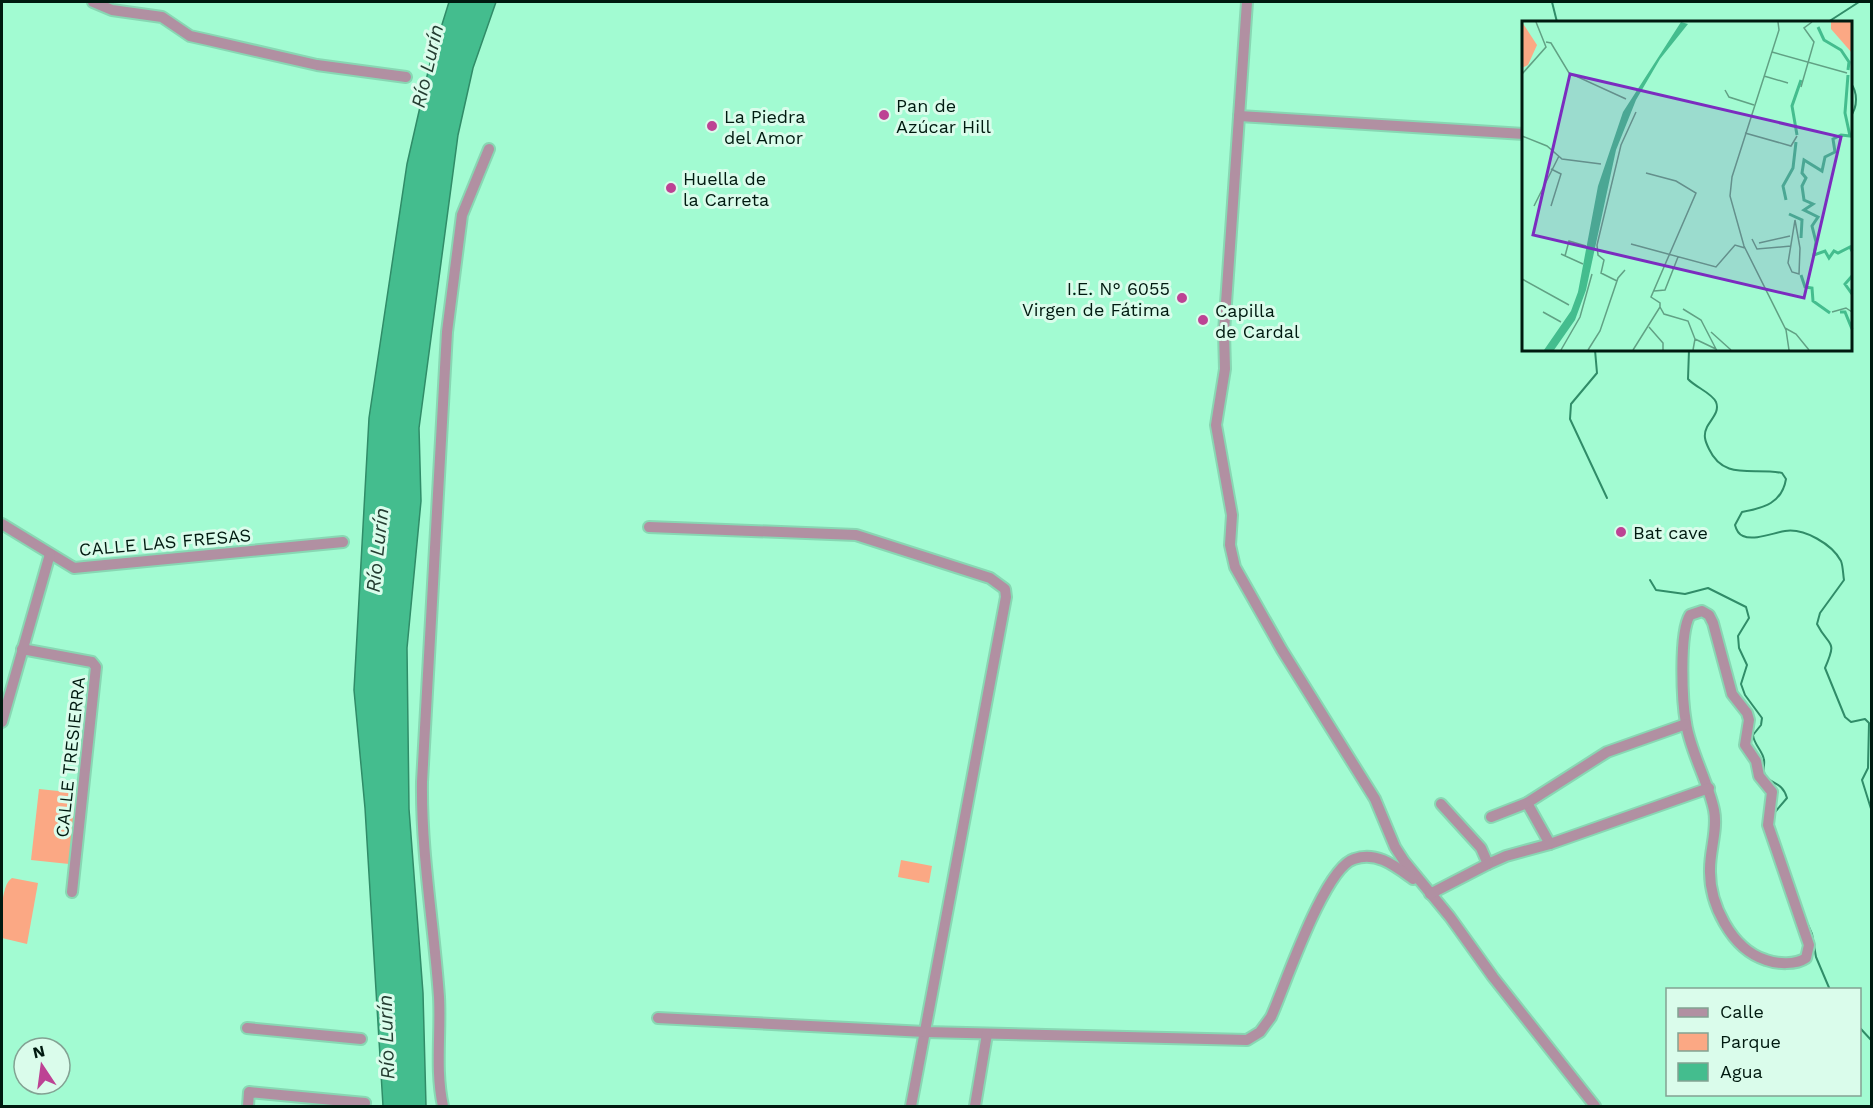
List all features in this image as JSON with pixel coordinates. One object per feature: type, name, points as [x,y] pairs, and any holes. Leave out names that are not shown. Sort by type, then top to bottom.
[{"type":"street","points":[[93,2],[112,10],[162,17],[190,36],[317,65],[406,77]]},
{"type":"street","points":[[1247,2],[1224,332],[1224,369],[1216,425],[1232,515],[1231,553],[1235,567],[1252,600],[1376,799],[1395,846],[1426,890],[1595,1107]]},
{"type":"street","points":[[1239,116],[1522,134]]},
{"type":"street","points":[[443,1107],[438,1077],[439,1000],[423,849],[422,782],[447,332],[462,215],[489,149]]},
{"type":"street","name":"CALLE LAS FRESAS","points":[[2,524],[74,568],[343,542]]},
{"type":"street","points":[[649,527],[856,535],[990,578],[1005,589],[1006,597],[911,1107]]},
{"type":"street","points":[[2,722],[50,554]]},
{"type":"street","points":[[1702,611],[1709,615],[1713,623],[1732,694],[1747,713],[1749,720],[1745,745],[1756,761],[1759,776],[1772,792],[1767,825],[1804,924],[1809,945],[1803,960],[1770,962],[1755,957],[1738,941],[1724,922],[1711,888],[1710,870],[1715,813],[1709,788],[1686,724],[1685,624],[1690,615],[1702,611]]},
{"type":"street","name":"CALLE TRESIERRA","points":[[22,649],[92,662],[96,666],[72,892]]},
{"type":"street","points":[[1491,817],[1527,803],[1594,758],[1686,724]]},
{"type":"street","points":[[1426,890],[1506,856],[1550,844],[1709,788]]},
{"type":"street","points":[[1527,803],[1550,844]]},
{"type":"street","points":[[1441,804],[1482,848],[1488,864]]},
{"type":"street","points":[[658,1018],[925,1032],[1247,1040],[1260,1032],[1271,1017],[1326,887],[1341,868],[1352,859],[1376,857],[1388,861],[1426,890]]},
{"type":"street","points":[[247,1028],[361,1039]]},
{"type":"street","points":[[975,1107],[987,1034]]},
{"type":"street","points":[[248,1107],[249,1092],[365,1103]]},
{"type":"green space","points":[[39,789],[77,793],[69,864],[31,860]]},
{"type":"green space","points":[[901,860],[932,866],[929,883],[898,877]]},
{"type":"green space","points":[[12,878],[38,883],[27,944],[2,938],[3,896]]},
{"type":"water","name":"Río Lurín","points":[[449,2],[496,2],[473,68],[458,135],[419,428],[421,501],[407,648],[409,809],[423,993],[426,1106],[383,1106],[365,808],[354,690],[369,418],[407,164],[430,63]]},
{"type":"waterway","points":[[1552,2],[1557,21]]},
{"type":"waterway","points":[[1830,21],[1859,2]]},
{"type":"waterway","points":[[1852,86],[1856,100],[1852,114]]},
{"type":"waterway","points":[[1595,351],[1597,373],[1571,404],[1570,419],[1607,498]]},
{"type":"waterway","points":[[1689,351],[1688,379],[1711,396],[1717,406],[1705,435],[1715,459],[1731,469],[1782,473],[1786,479],[1781,494],[1771,503],[1758,509],[1742,512],[1735,525],[1739,533],[1753,538],[1785,531],[1800,532],[1817,538],[1841,561],[1844,580],[1820,613],[1817,624],[1831,647],[1825,668],[1845,717],[1851,722],[1865,719],[1869,723],[1868,768],[1862,780],[1872,812]]},
{"type":"waterway","points":[[1650,580],[1656,590],[1685,594],[1708,588],[1746,607],[1749,618],[1738,636],[1739,648],[1747,665],[1741,684],[1745,695],[1762,718],[1761,725],[1753,735],[1763,757],[1764,773],[1782,789],[1787,798],[1775,812]]},
{"type":"waterway","points":[[1808,925],[1816,957],[1829,988]]},
{"type":"waterway","points":[[1861,1029],[1872,1041]]},
{"type":"place","name":"Pan de Azúcar Hill","points":[[884,115]]},
{"type":"place","name":"La Piedra del Amor","points":[[712,126]]},
{"type":"place","name":"Huella de la Carreta","points":[[671,188]]},
{"type":"place","name":"I.E. N° 6055 Virgen de Fátima","points":[[1182,298]]},
{"type":"place","name":"Capilla de Cardal","points":[[1203,320]]},
{"type":"place","name":"Bat cave","points":[[1621,532]]}]
